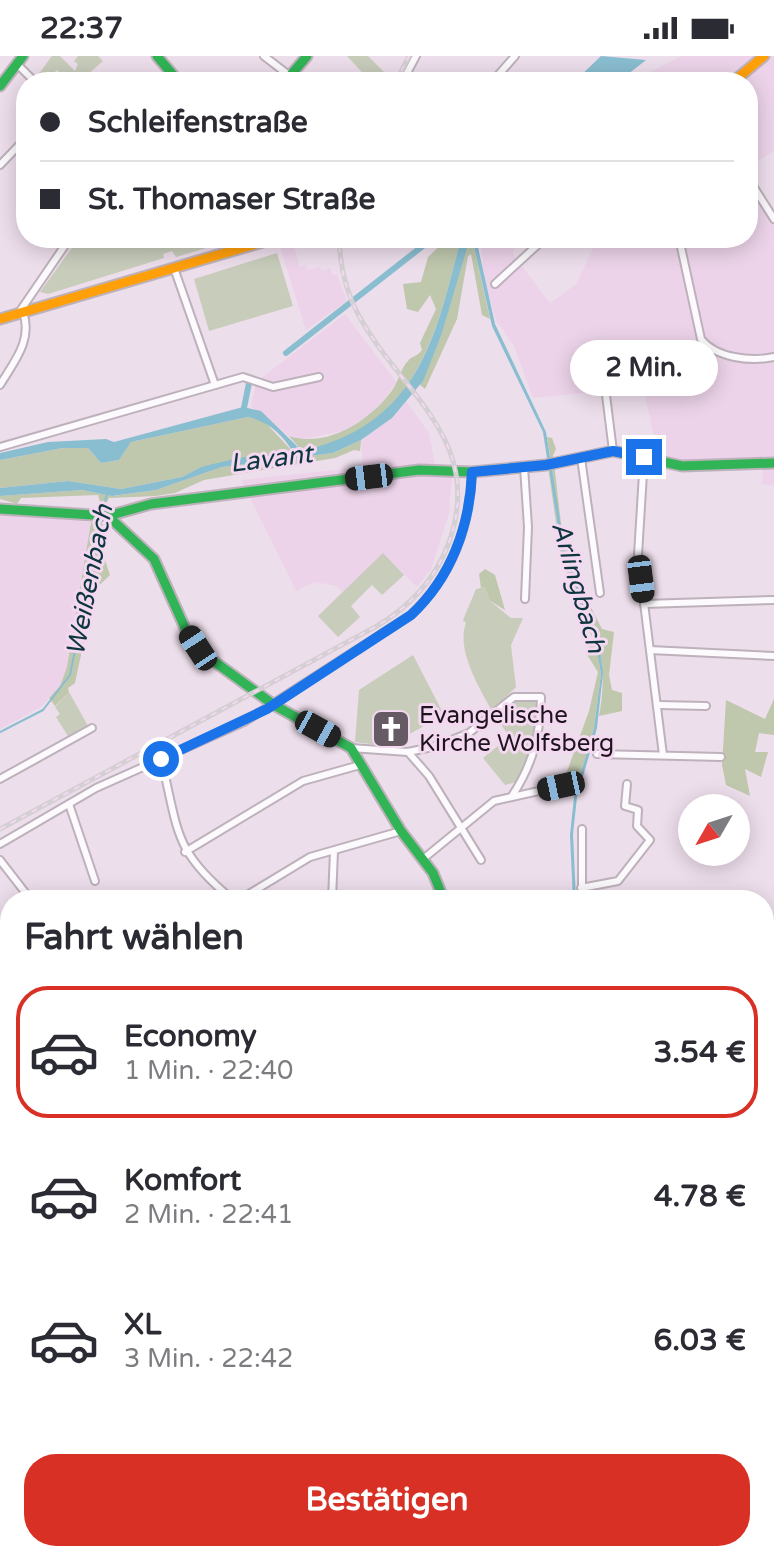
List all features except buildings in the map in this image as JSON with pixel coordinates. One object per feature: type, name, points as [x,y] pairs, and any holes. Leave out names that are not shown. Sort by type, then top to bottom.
[{"type":"main road","points":[[157,56],[171,72]]},
{"type":"main road","points":[[293,72],[307,56]]},
{"type":"main road","points":[[745,72],[764,56]]},
{"type":"main road","points":[[0,86],[20,60]]},
{"type":"main road","points":[[0,319],[240,248]]},
{"type":"main road","points":[[0,509],[108,516],[151,504],[419,470],[472,472],[524,467],[613,451],[682,466],[774,463]]},
{"type":"main road","points":[[108,516],[154,559],[185,628],[204,654],[274,705],[351,748],[401,831],[423,859],[439,890]]},
{"type":"street","points":[[264,56],[280,72]]},
{"type":"street","points":[[501,72],[515,56]]},
{"type":"street","points":[[0,165],[16,148]]},
{"type":"street","points":[[758,194],[774,219]]},
{"type":"street","points":[[0,385],[24,344],[27,330],[21,313],[63,248]]},
{"type":"street","points":[[495,284],[534,248]]},
{"type":"street","points":[[681,248],[698,333],[706,346],[736,356],[774,357]]},
{"type":"street","points":[[174,267],[215,385]]},
{"type":"street","points":[[29,297],[35,308]]},
{"type":"street","points":[[613,451],[603,371],[704,352],[706,346]]},
{"type":"street","points":[[0,447],[246,376],[266,385],[284,387],[319,377]]},
{"type":"street","points":[[644,457],[638,528],[663,755]]},
{"type":"street","points":[[581,458],[600,593]]},
{"type":"street","points":[[524,467],[528,527],[525,599]]},
{"type":"street","points":[[0,844],[69,804],[223,733],[274,705],[390,630],[427,600],[458,547],[467,518],[472,472]]},
{"type":"street","points":[[644,604],[774,600]]},
{"type":"street","points":[[650,650],[774,656]]},
{"type":"street","points":[[351,748],[408,752],[469,733],[514,697],[541,697],[541,727],[534,755],[512,796]]},
{"type":"street","points":[[658,705],[706,706]]},
{"type":"street","points":[[0,779],[92,728]]},
{"type":"street","points":[[408,752],[429,776],[481,860]]},
{"type":"street","points":[[597,754],[721,757]]},
{"type":"street","points":[[161,759],[185,852],[220,890]]},
{"type":"street","points":[[185,852],[303,781],[360,765]]},
{"type":"street","points":[[582,829],[581,888],[618,881],[650,840],[637,826],[638,810],[625,806],[627,784]]},
{"type":"street","points":[[423,859],[494,801],[561,786]]},
{"type":"street","points":[[69,804],[95,881]]},
{"type":"street","points":[[256,890],[310,857],[401,831]]},
{"type":"street","points":[[332,890],[334,851]]},
{"type":"street","points":[[0,860],[23,890]]},
{"type":"shaded area","points":[[681,56],[774,56],[774,151],[758,161],[758,72],[650,72]]},
{"type":"shaded area","points":[[758,188],[774,216],[774,486],[762,484],[763,468],[660,464],[639,367],[602,372],[604,391],[533,398],[514,346],[496,320],[484,278],[482,248],[514,248],[514,256],[550,303],[576,284],[593,248],[758,248]]},
{"type":"shaded area","points":[[280,248],[294,248],[300,267],[306,265],[308,270],[319,267],[322,271],[330,268],[333,275],[337,274],[347,301],[306,330]]},
{"type":"shaded area","points":[[345,314],[397,383],[371,414],[342,431],[299,440],[289,436],[251,407],[256,382]]},
{"type":"shaded area","points":[[406,401],[429,433],[437,475],[452,475],[449,514],[431,569],[417,587],[383,554],[343,592],[336,586],[315,582],[296,591],[241,480],[363,467],[361,440],[392,418]]},
{"type":"shaded area","points":[[0,514],[91,522],[67,667],[60,686],[41,707],[0,729]]},
{"type":"green space","points":[[52,56],[60,56],[75,71],[78,64],[74,61],[78,56],[98,56],[103,61],[90,72],[40,72]]},
{"type":"green space","points":[[347,56],[368,56],[384,72],[362,72]]},
{"type":"green space","points":[[72,248],[206,248],[176,257],[172,251],[163,254],[164,258],[48,294],[40,292]]},
{"type":"green space","points":[[437,248],[458,248],[438,321],[415,374],[399,397],[379,417],[355,434],[302,451],[289,436],[319,438],[348,429],[384,400],[406,364],[422,350],[420,343],[436,309],[430,295],[418,312],[407,309],[403,284],[421,282],[428,257]]},
{"type":"green space","points":[[465,248],[474,248],[490,319],[482,315],[471,254],[468,256],[457,319],[425,389],[420,385],[441,336]]},
{"type":"green space","points":[[277,253],[293,306],[209,331],[194,279]]},
{"type":"green space","points":[[248,417],[264,421],[293,452],[201,467],[182,477],[121,489],[68,481],[0,488],[0,460],[63,448],[88,448],[101,463],[119,460],[131,442]]},
{"type":"green space","points":[[543,432],[562,552],[595,640],[601,674],[594,728],[579,780],[565,777],[589,711],[598,672],[586,653],[593,640],[561,557]]},
{"type":"green space","points":[[547,437],[552,438],[556,449],[553,455],[562,532],[580,586],[602,629],[614,632],[609,675],[612,690],[622,693],[622,711],[599,716],[602,670],[599,650],[566,554],[560,525]]},
{"type":"green space","points":[[361,440],[360,451],[354,450],[335,458],[204,480],[175,493],[109,498],[106,505],[101,506],[98,495],[21,498],[17,504],[0,499],[0,496],[82,490],[113,496],[156,490],[222,467],[333,453]]},
{"type":"green space","points":[[91,522],[103,524],[99,543],[110,575],[87,597],[88,622],[75,683],[55,706],[49,698],[60,686],[67,667]]},
{"type":"green space","points":[[383,553],[404,575],[382,595],[372,585],[351,606],[360,617],[338,637],[318,616]]},
{"type":"green space","points":[[485,569],[495,575],[505,610],[489,600],[485,587],[481,588],[479,574]]},
{"type":"green space","points":[[485,587],[489,600],[511,618],[523,618],[511,645],[516,687],[492,711],[470,667],[464,644],[466,623],[463,620],[476,589]]},
{"type":"green space","points":[[413,655],[444,715],[404,737],[393,718],[383,729],[394,747],[355,742],[359,690]]},
{"type":"green space","points":[[69,692],[88,726],[68,736],[56,717],[60,714],[55,707]]},
{"type":"green space","points":[[516,699],[537,700],[536,722],[521,772],[516,782],[505,785],[483,758],[509,737],[496,716]]},
{"type":"green space","points":[[774,699],[774,735],[759,733],[755,752],[768,752],[761,777],[745,769],[750,794],[746,794],[726,785],[722,765],[726,700],[765,719]]},
{"type":"water","points":[[601,56],[646,60],[631,72],[584,72]]},
{"type":"water","name":"Lavant","points":[[458,248],[467,248],[441,336],[423,381],[392,418],[361,440],[333,453],[222,467],[156,490],[112,496],[82,490],[0,496],[0,488],[68,481],[121,489],[182,477],[201,467],[238,458],[293,452],[274,430],[248,417],[131,442],[119,460],[101,463],[88,448],[63,448],[0,460],[0,453],[48,442],[106,439],[114,442],[243,407],[261,411],[302,451],[341,438],[372,421],[396,399],[415,373],[442,311]]},
{"type":"water","name":"Arlingbach","points":[[474,248],[478,248],[495,324],[546,432],[565,552],[598,639],[603,673],[597,728],[577,797],[573,834],[576,890],[573,890],[570,835],[574,797],[594,728],[601,674],[595,640],[562,552],[543,432],[492,326]]},
{"type":"waterway","points":[[286,353],[420,248]]},
{"type":"waterway","points":[[243,413],[249,383]]},
{"type":"waterway","name":"Weißenbach","points":[[103,510],[107,493]]},
{"type":"waterway","name":"Weißenbach","points":[[0,732],[43,710],[70,675],[101,520]]},
{"type":"railway","points":[[401,72],[409,56]]},
{"type":"railway","points":[[0,829],[377,626],[410,602],[436,570],[448,545],[457,508],[456,476],[448,447],[434,420],[376,343],[353,305],[344,277],[340,248]]},
{"type":"traffic: fast","points":[[0,86],[23,56]]},
{"type":"traffic: fast","points":[[157,56],[171,72]]},
{"type":"traffic: fast","points":[[293,72],[307,56]]},
{"type":"traffic: fast","points":[[108,516],[151,504],[419,470],[472,472],[546,465],[613,451],[682,466],[774,463]]},
{"type":"traffic: fast","points":[[0,509],[108,516],[154,559],[185,628],[204,654],[274,705],[351,748],[401,831],[433,873],[440,890]]},
{"type":"traffic: slow","points":[[745,72],[764,56]]},
{"type":"traffic: slow","points":[[0,319],[242,248]]},
{"type":"place","name":"Evangelische Kirche Wolfsberg","points":[[391,729]]},
{"type":"route","points":[[161,759],[223,733],[267,709],[411,615],[427,600],[458,547],[467,518],[472,472],[546,465],[613,451],[644,457]]}]
